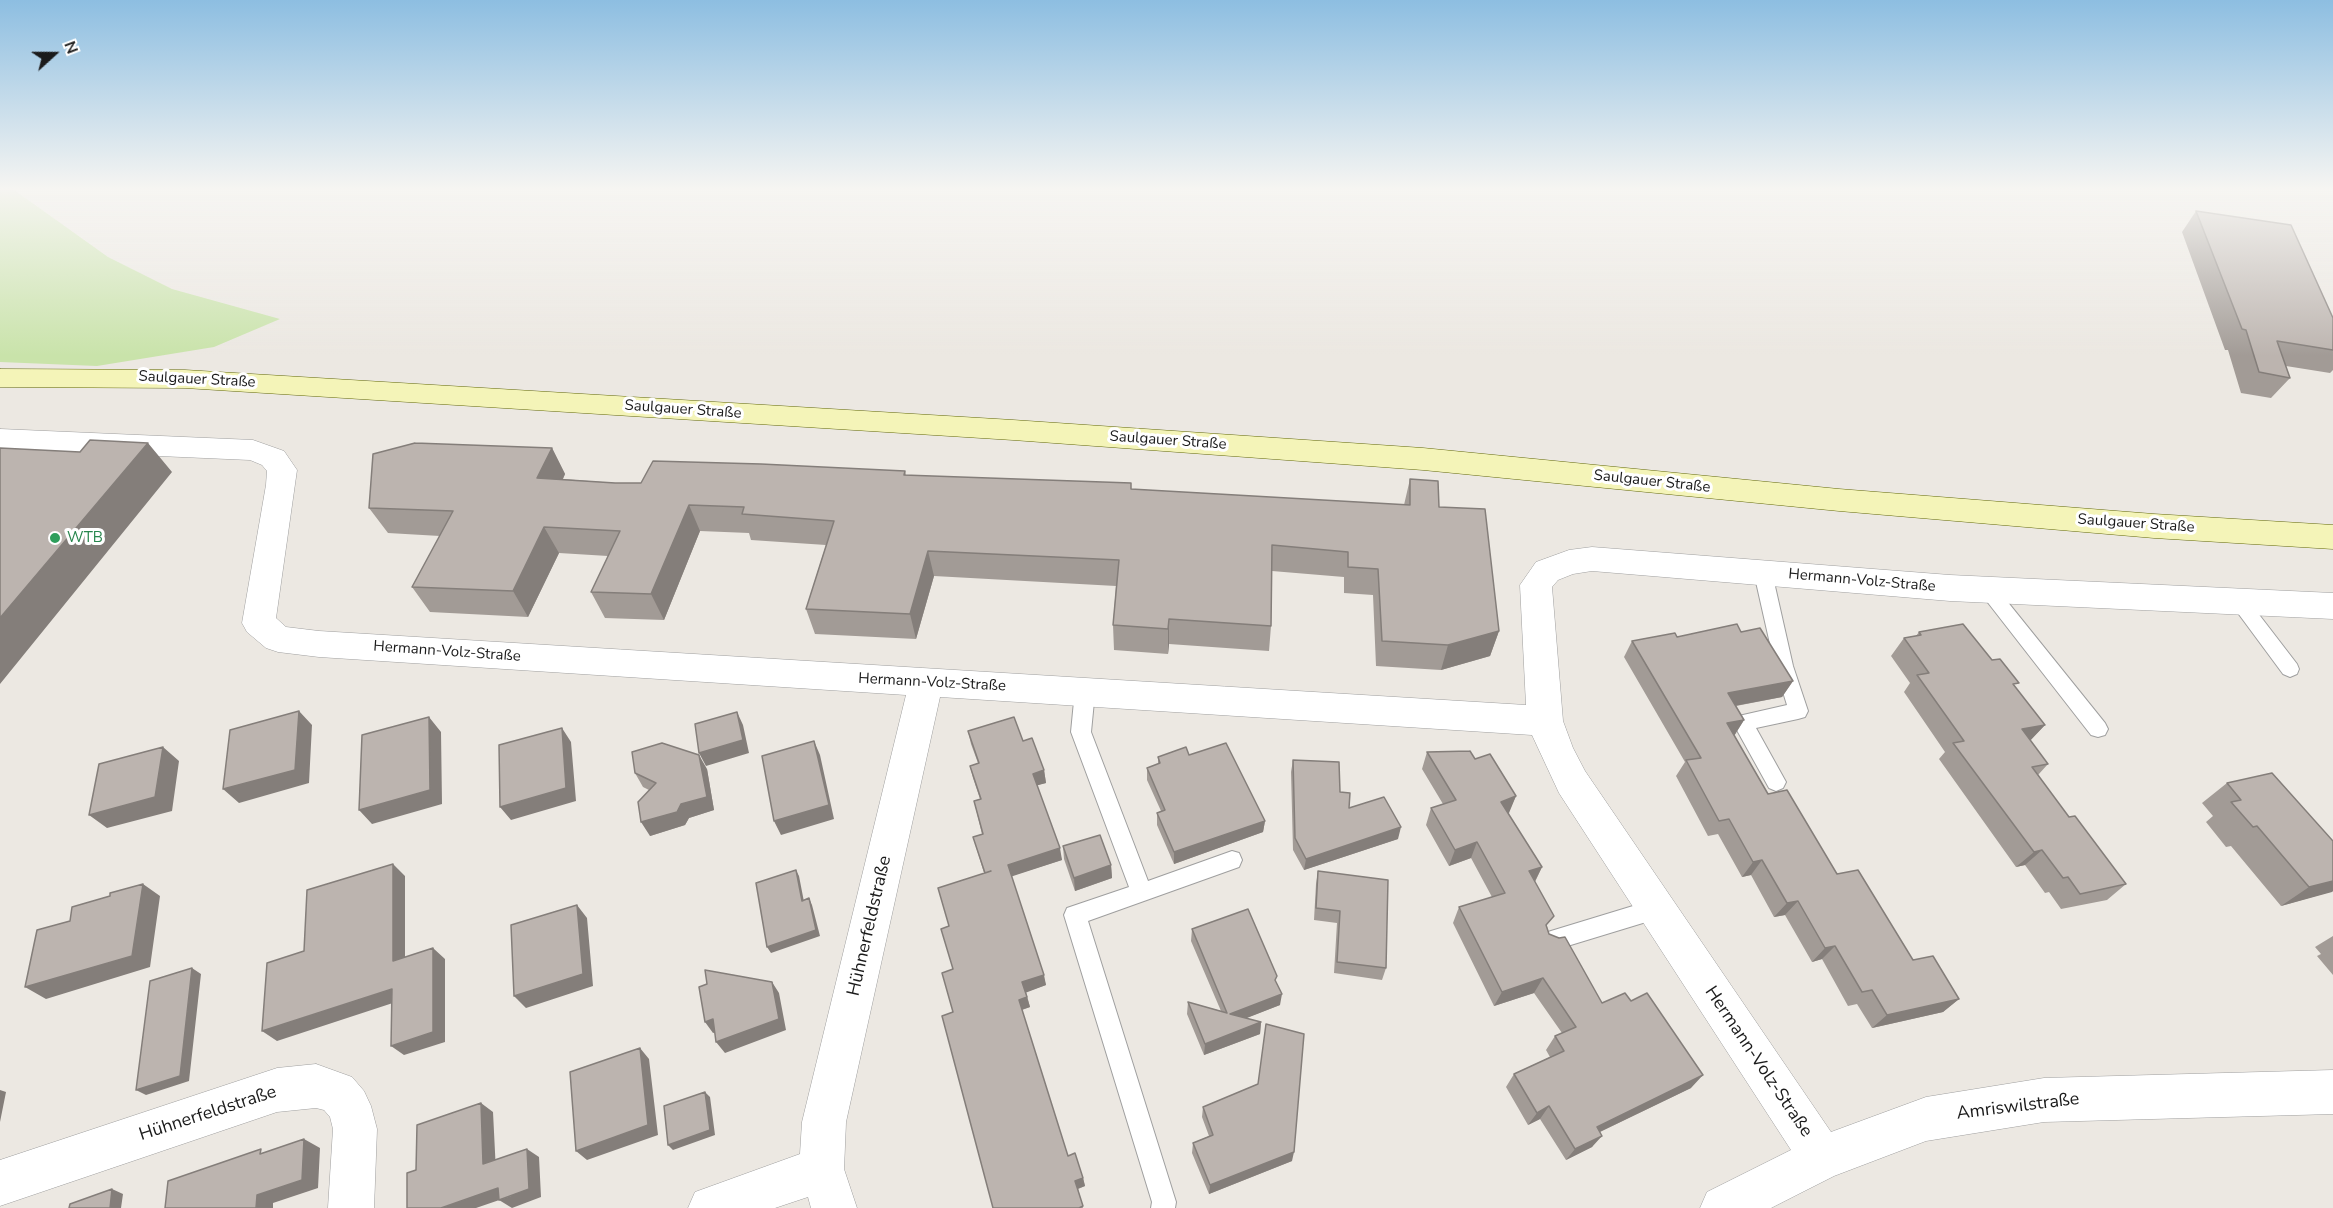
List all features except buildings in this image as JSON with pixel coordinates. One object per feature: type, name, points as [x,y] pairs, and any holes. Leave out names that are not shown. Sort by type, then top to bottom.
[{"type":"main road","name":"Saulgauer Straße","points":[[0,378],[185,379],[1024,431],[1424,459],[1851,501],[2333,537]]},
{"type":"street","name":"Hermann-Volz-Straße","points":[[0,439],[254,450],[273,458],[282,470],[281,485],[259,623],[278,639],[319,644],[926,684],[1085,691],[1545,720]]},
{"type":"street","name":"Hermann-Volz-Straße","points":[[1822,1158],[1572,782],[1556,752],[1545,720],[1536,585],[1547,571],[1569,562],[1592,559],[1988,590],[2333,606]]},
{"type":"street","name":"Hühnerfeldstraße","points":[[711,1208],[828,1189],[824,1122],[926,684]]},
{"type":"street","name":"Hühnerfeldstraße","points":[[0,1183],[278,1090],[315,1086],[337,1092],[349,1106],[355,1129],[351,1208]]},
{"type":"street","name":"Amriswilstraße","points":[[1723,1208],[1822,1158],[1926,1119],[2044,1100],[2333,1092]]},
{"type":"lane","points":[[1763,573],[1784,666],[1798,711],[1743,723],[1776,782]]},
{"type":"lane","points":[[1988,590],[2098,729]]},
{"type":"lane","points":[[2238,600],[2290,669]]},
{"type":"lane","points":[[1085,691],[1081,732],[1142,892]]},
{"type":"lane","points":[[1163,1208],[1164,1202],[1075,915],[1232,860]]},
{"type":"lane","points":[[1551,941],[1656,909]]},
{"type":"green space","points":[[0,243],[89,243],[108,257],[172,289],[280,319],[214,347],[97,366],[0,362]]},
{"type":"place","name":"WTB","points":[[55,538]]}]
